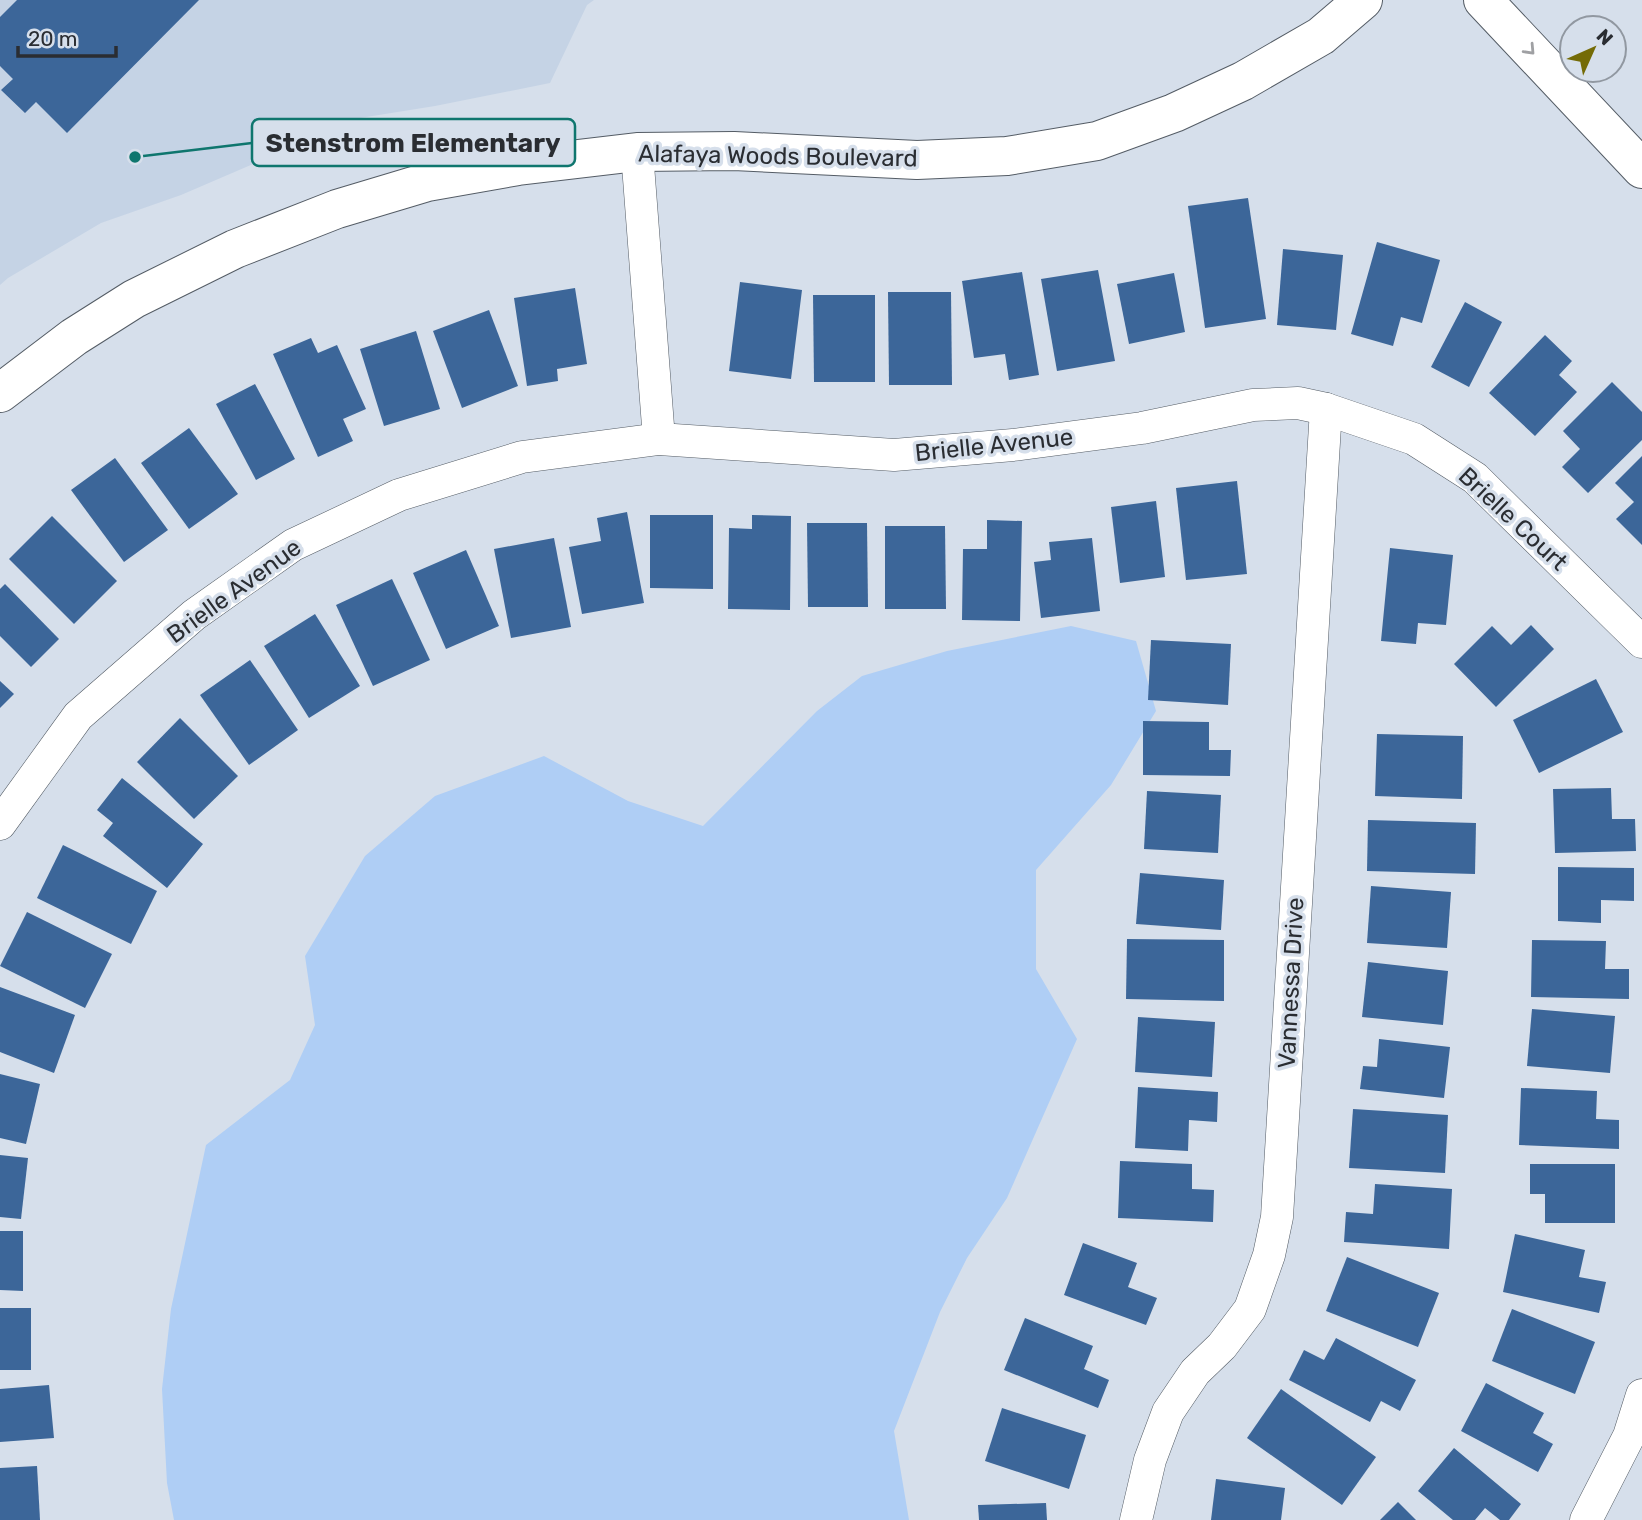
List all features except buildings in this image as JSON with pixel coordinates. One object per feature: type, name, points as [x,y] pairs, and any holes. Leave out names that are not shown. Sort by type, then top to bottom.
[{"type":"street","name":"Alafaya Woods Boulevard","points":[[0,393],[74,337],[134,299],[235,249],[337,209],[440,180],[518,166],[638,152],[734,151],[917,160],[1007,156],[1097,141],[1174,113],[1243,81],[1321,36],[1363,0]]},
{"type":"street","points":[[1483,0],[1642,169]]},
{"type":"street","points":[[638,152],[659,439]]},
{"type":"street","name":"Brielle Avenue","points":[[0,824],[78,716],[194,615],[293,545],[399,495],[522,457],[659,439],[894,455],[1013,445],[1142,428],[1253,404],[1298,403],[1326,409]]},
{"type":"street","name":"Brielle Court","points":[[1326,409],[1414,439],[1475,478],[1642,642]]},
{"type":"street","name":"Vannessa Drive","points":[[1136,1520],[1150,1460],[1168,1412],[1195,1372],[1222,1346],[1250,1309],[1269,1255],[1277,1217],[1326,409]]},
{"type":"street","points":[[1586,1520],[1629,1436],[1642,1395]]},
{"type":"shaded area","points":[[0,0],[594,0],[587,5],[550,83],[360,118],[181,195],[101,223],[0,285]]},
{"type":"shaded area","points":[[1071,626],[1136,641],[1156,711],[1111,785],[1036,870],[1036,969],[1077,1039],[1007,1198],[967,1258],[940,1312],[894,1431],[909,1520],[174,1520],[167,1483],[162,1389],[171,1309],[206,1145],[290,1080],[315,1025],[305,956],[365,856],[435,796],[544,756],[628,801],[703,826],[817,711],[862,676],[947,651]]},
{"type":"place","name":"Stenstrom Elementary","points":[[135,157]]}]
